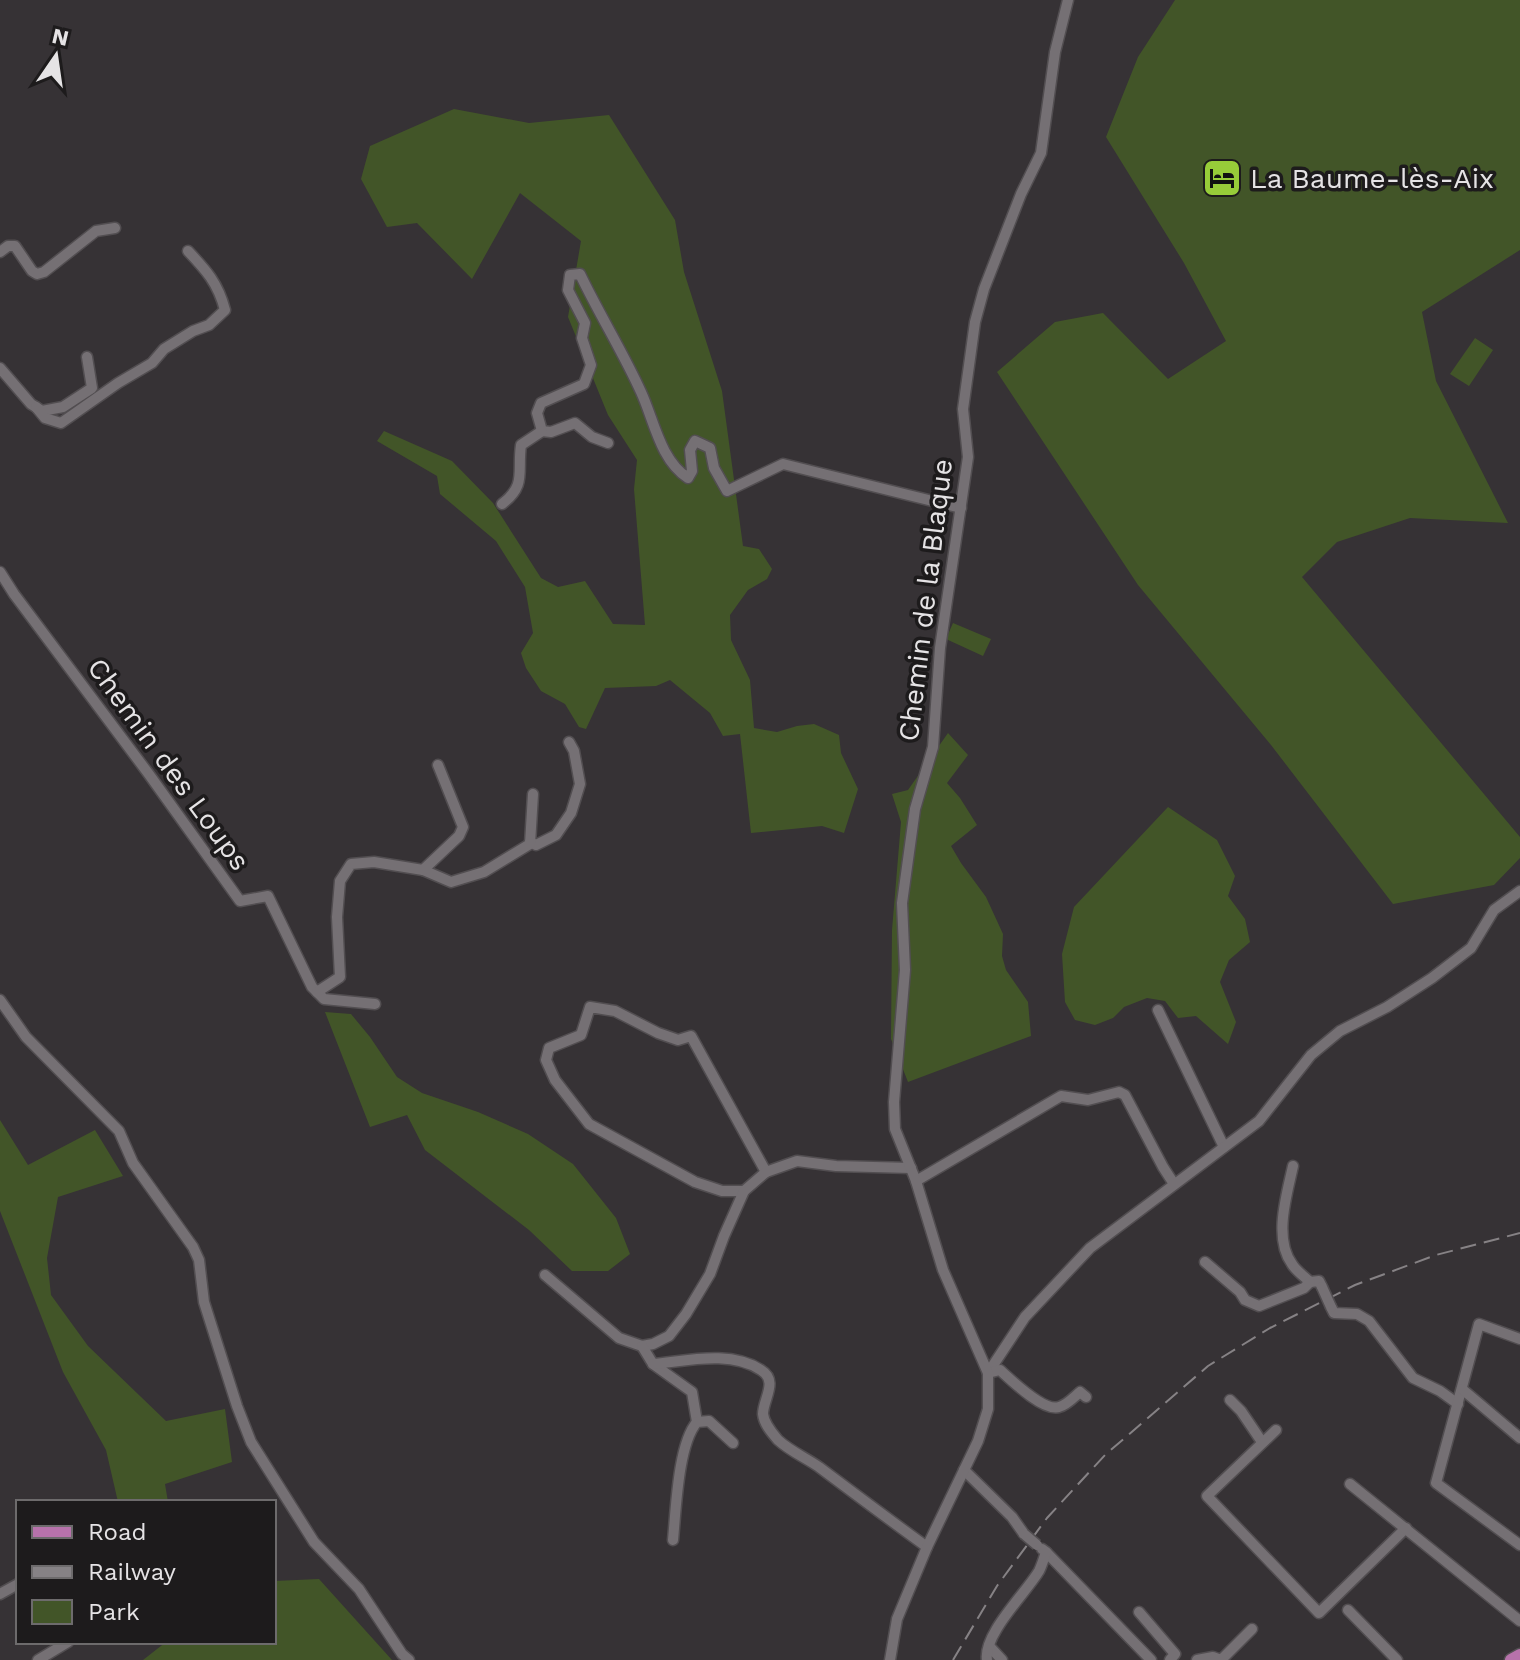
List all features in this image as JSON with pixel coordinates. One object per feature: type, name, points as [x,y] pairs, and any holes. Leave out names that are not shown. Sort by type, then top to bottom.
[{"type":"main road","points":[[1511,1660],[1520,1655]]},
{"type":"street","name":"Chemin de la Blaque","points":[[890,1660],[897,1619],[927,1547],[978,1441],[988,1409],[988,1373],[943,1270],[916,1181],[895,1129],[894,1102],[905,970],[902,903],[915,809],[933,747],[940,648],[968,457],[963,409],[975,322],[984,289],[1021,194],[1041,153],[1055,52],[1068,0]]},
{"type":"street","points":[[0,252],[8,246],[15,246],[37,274],[44,272],[96,231],[115,228]]},
{"type":"street","points":[[0,368],[45,418],[61,423],[152,363],[164,349],[209,325],[225,310],[220,291],[188,251]]},
{"type":"street","points":[[542,431],[537,413],[541,403],[584,384],[591,365],[582,338],[585,323],[568,290],[570,275],[580,274],[641,391],[658,437],[676,470],[688,478],[692,471],[690,450],[695,441],[710,448],[714,468],[727,491],[783,464],[961,508]]},
{"type":"street","points":[[36,407],[42,411],[63,407],[92,388],[87,357]]},
{"type":"street","points":[[502,504],[514,495],[520,480],[518,463],[521,445],[542,431],[551,432],[575,423],[592,437],[608,443]]},
{"type":"street","name":"Chemin des Loups","points":[[0,572],[240,901],[268,896],[317,992]]},
{"type":"street","points":[[530,842],[536,845],[556,835],[571,813],[580,784],[574,751],[569,742]]},
{"type":"street","points":[[423,870],[459,836],[463,827],[438,765]]},
{"type":"street","points":[[530,842],[533,794]]},
{"type":"street","points":[[375,1004],[324,999],[317,992],[340,977],[337,917],[340,881],[351,864],[374,862],[423,870],[451,882],[484,872],[530,842]]},
{"type":"street","points":[[988,1373],[1025,1317],[1090,1248],[1259,1121],[1311,1055],[1340,1031],[1387,1007],[1471,948],[1494,910],[1520,891]]},
{"type":"street","points":[[0,1000],[26,1037],[119,1131],[133,1163],[193,1247],[199,1260],[204,1302],[251,1442],[314,1542],[359,1589],[409,1660]]},
{"type":"street","points":[[744,1191],[722,1191],[695,1182],[589,1124],[555,1080],[546,1060],[549,1048],[581,1035],[590,1007],[615,1011],[678,1040],[691,1036],[766,1172]]},
{"type":"street","points":[[1158,1010],[1224,1147]]},
{"type":"street","points":[[916,1181],[1061,1096],[1088,1100],[1119,1092],[1125,1095],[1174,1184]]},
{"type":"street","points":[[545,1275],[619,1338],[642,1346],[653,1344],[669,1336],[686,1314],[710,1274],[744,1191],[766,1172],[797,1161],[836,1166],[911,1168]]},
{"type":"street","points":[[1293,1166],[1282,1228],[1286,1252],[1292,1265],[1310,1282]]},
{"type":"street","points":[[1205,1262],[1245,1300],[1259,1306],[1304,1288],[1310,1282],[1319,1281],[1334,1313],[1357,1314],[1369,1321],[1413,1378],[1458,1404]]},
{"type":"street","points":[[1520,1339],[1479,1324],[1436,1483],[1520,1545]]},
{"type":"street","points":[[642,1346],[653,1364],[692,1392],[697,1422]]},
{"type":"street","points":[[653,1364],[720,1358],[737,1360],[763,1371],[770,1381],[763,1413],[766,1424],[780,1441],[927,1547]]},
{"type":"street","points":[[988,1373],[1000,1370],[1026,1393],[1054,1408],[1062,1407],[1080,1392],[1086,1397]]},
{"type":"street","points":[[1462,1389],[1520,1438]]},
{"type":"street","points":[[1230,1400],[1262,1442]]},
{"type":"street","points":[[673,1540],[685,1445],[690,1430],[697,1422],[709,1421],[733,1443]]},
{"type":"street","points":[[1276,1430],[1207,1496],[1319,1613],[1406,1528]]},
{"type":"street","points":[[964,1470],[1151,1660]]},
{"type":"street","points":[[1350,1484],[1520,1621]]},
{"type":"street","points":[[987,1660],[986,1652],[1003,1618],[1040,1570],[1042,1548]]},
{"type":"street","points":[[1348,1610],[1397,1660]]},
{"type":"street","points":[[1139,1612],[1175,1654],[1170,1660]]},
{"type":"street","points":[[1197,1660],[1213,1657],[1221,1660],[1252,1629]]},
{"type":"street","points":[[38,1660],[65,1644]]},
{"type":"street","points":[[989,1646],[1002,1660]]},
{"type":"green space","points":[[1175,0],[1520,0],[1520,250],[1422,312],[1436,381],[1508,523],[1410,518],[1337,542],[1302,577],[1520,837],[1520,858],[1494,885],[1393,904],[1271,745],[1138,585],[997,372],[1055,322],[1103,313],[1168,379],[1226,341],[1184,263],[1106,137],[1138,57]]},
{"type":"green space","points":[[454,109],[529,123],[609,115],[675,220],[684,272],[722,391],[743,546],[759,549],[772,569],[767,579],[748,590],[730,615],[731,640],[750,680],[754,728],[777,732],[814,724],[839,735],[841,753],[858,789],[844,833],[822,826],[751,833],[740,734],[723,736],[710,713],[670,680],[656,686],[605,688],[586,729],[579,727],[565,704],[541,691],[526,668],[521,653],[533,633],[525,587],[496,541],[440,494],[437,476],[377,441],[384,431],[452,461],[493,503],[541,578],[558,587],[585,581],[613,624],[645,625],[634,489],[637,460],[608,415],[568,317],[581,241],[520,193],[472,279],[417,223],[387,227],[361,179],[370,146]]},
{"type":"green space","points":[[1475,338],[1493,350],[1469,386],[1450,374]]},
{"type":"green space","points":[[953,623],[991,639],[983,656],[946,639]]},
{"type":"green space","points":[[948,733],[968,755],[947,783],[977,825],[951,846],[986,897],[1003,934],[1002,956],[1006,970],[1028,1002],[1031,1036],[908,1082],[891,1039],[892,930],[901,822],[892,794],[908,790]]},
{"type":"green space","points":[[1168,807],[1217,840],[1235,876],[1228,896],[1245,919],[1250,942],[1229,960],[1220,982],[1236,1022],[1228,1044],[1196,1016],[1178,1018],[1165,1001],[1147,998],[1124,1007],[1113,1018],[1095,1025],[1075,1020],[1065,1002],[1062,954],[1074,907]]},
{"type":"green space","points":[[325,1012],[351,1014],[397,1077],[422,1093],[478,1112],[528,1134],[573,1164],[616,1218],[630,1254],[608,1271],[572,1271],[529,1230],[425,1150],[407,1115],[370,1127]]},
{"type":"green space","points":[[0,1120],[28,1165],[95,1130],[123,1176],[58,1197],[47,1258],[51,1295],[88,1346],[166,1421],[225,1409],[232,1462],[165,1484],[168,1500],[118,1500],[106,1450],[63,1372],[0,1211]]},
{"type":"green space","points":[[319,1579],[392,1660],[143,1660],[163,1644],[276,1644],[276,1581]]},
{"type":"railway","points":[[953,1660],[997,1586],[1047,1518],[1105,1455],[1208,1366],[1270,1328],[1355,1285],[1436,1255],[1520,1233]]},
{"type":"place","name":"La Baume-lès-Aix","points":[[1222,178]]}]
